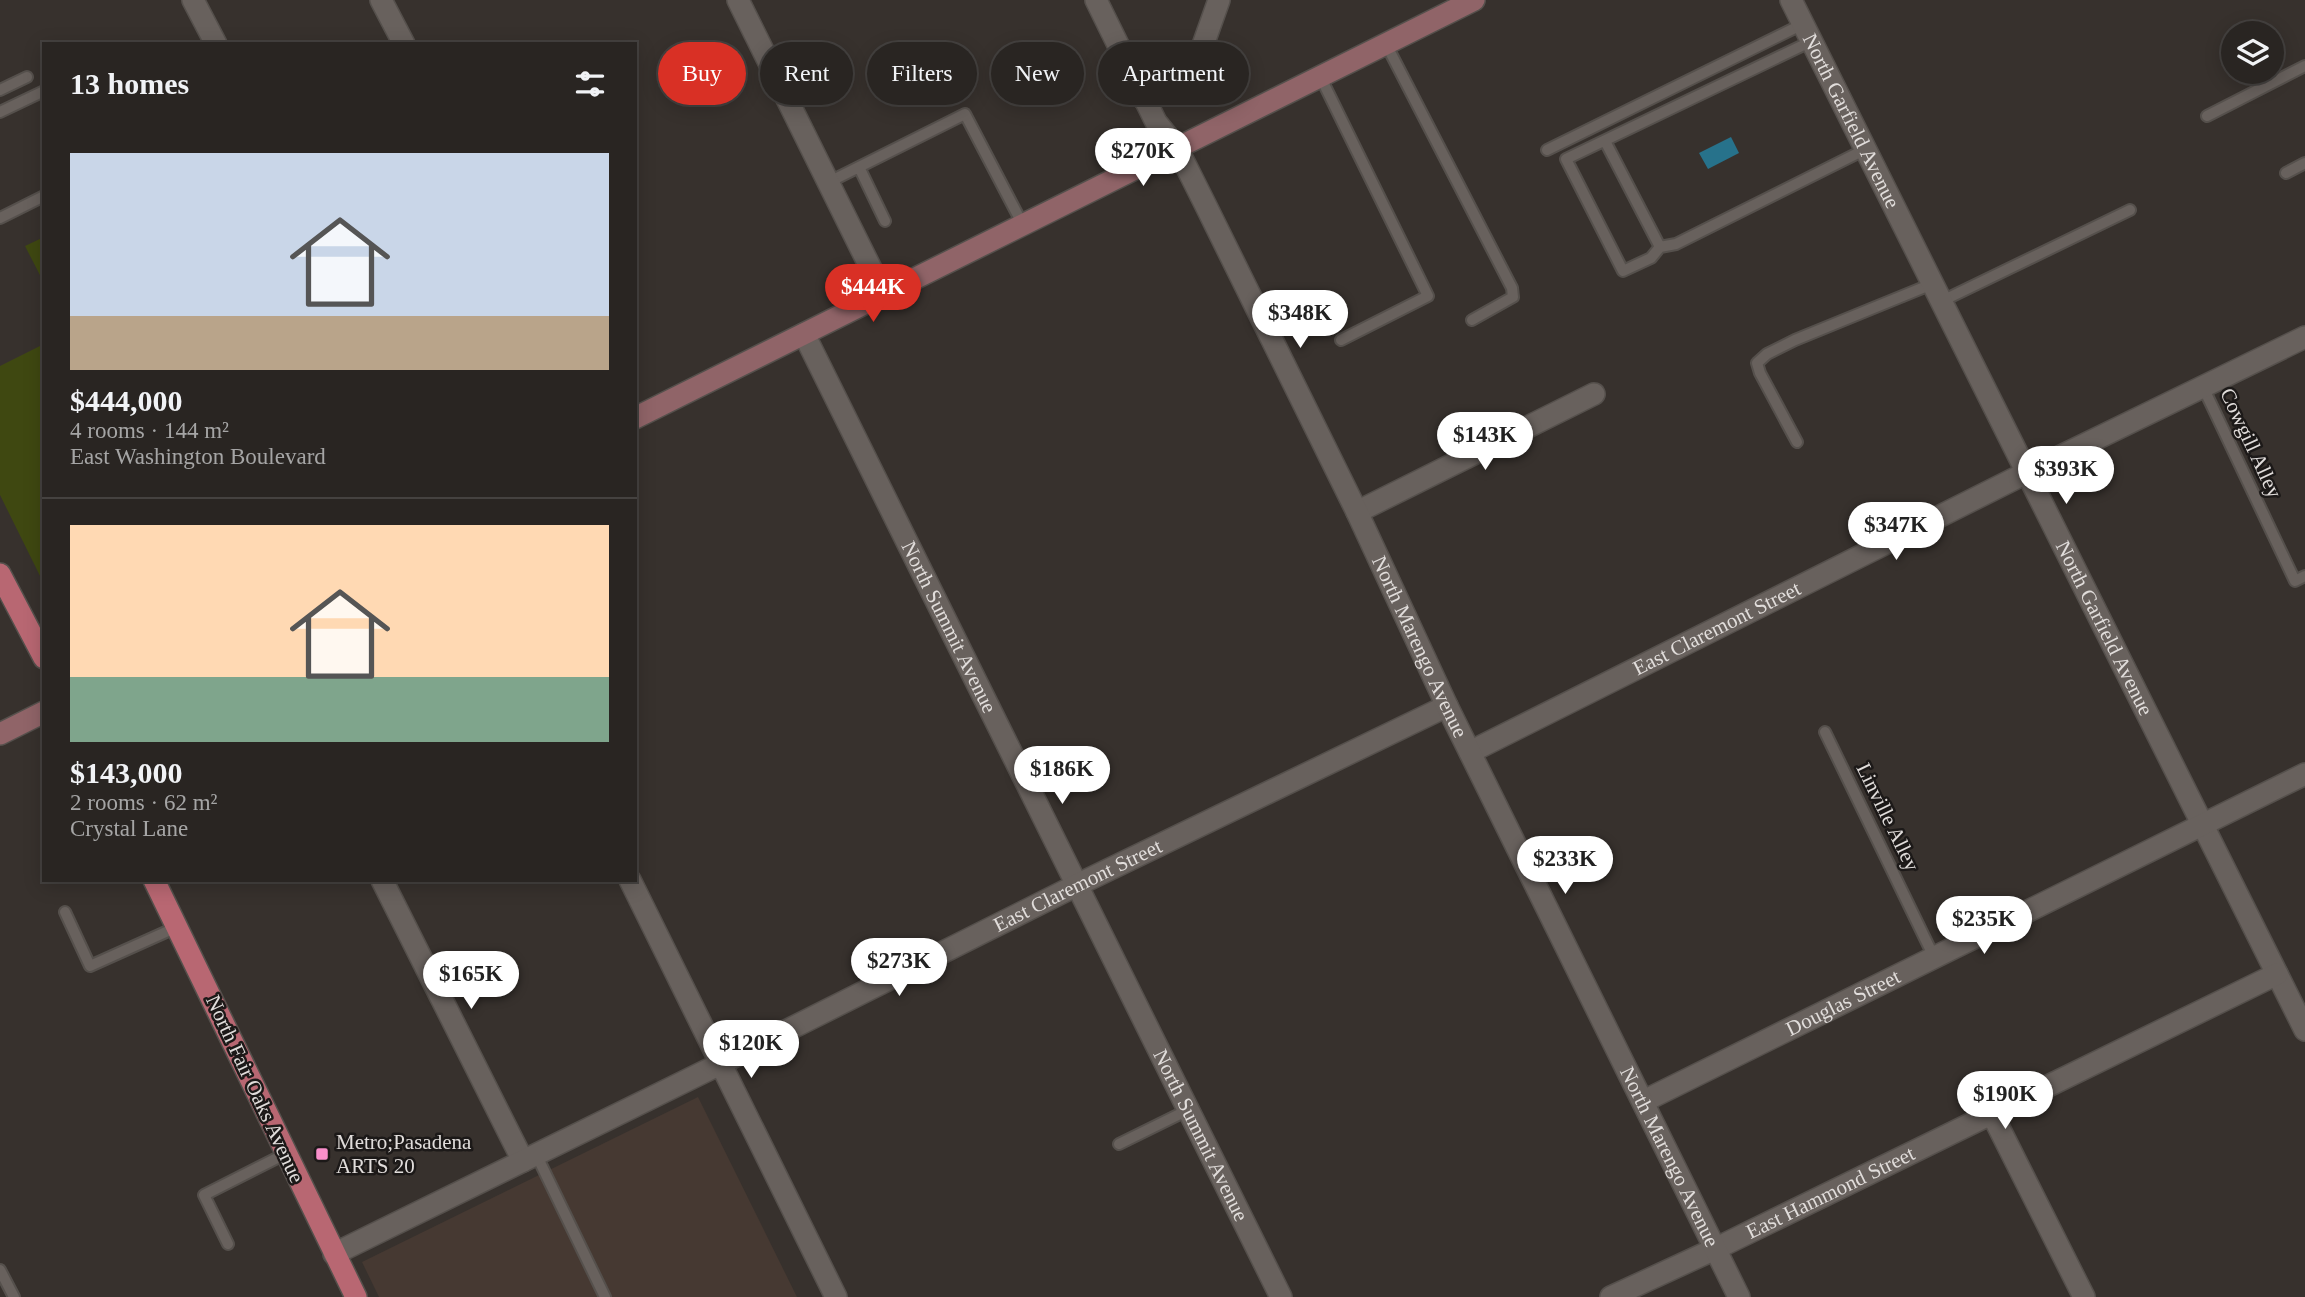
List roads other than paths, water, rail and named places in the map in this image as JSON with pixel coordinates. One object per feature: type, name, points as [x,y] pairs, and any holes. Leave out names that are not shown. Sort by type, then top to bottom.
[{"type":"main road","points":[[637,417],[1474,0]]},
{"type":"main road","points":[[0,574],[42,654]]},
{"type":"main road","points":[[0,734],[42,713]]},
{"type":"main road","name":"North Fair Oaks Avenue","points":[[155,882],[356,1297]]},
{"type":"street","points":[[193,0],[215,42]]},
{"type":"street","points":[[381,0],[403,42]]},
{"type":"street","points":[[738,0],[884,295]]},
{"type":"street","name":"North Marengo Avenue","points":[[1096,0],[1116,42]]},
{"type":"street","points":[[1204,42],[1219,0]]},
{"type":"street","name":"North Garfield Avenue","points":[[1791,0],[2305,1030]]},
{"type":"street","name":"North Marengo Avenue","points":[[1147,105],[1156,122],[1177,148],[1357,512],[1447,706],[1739,1297]]},
{"type":"street","name":"North Summit Avenue","points":[[804,334],[1190,1110],[1276,1295]]},
{"type":"street","name":"East Claremont Street","points":[[1470,752],[2026,473],[2305,337]]},
{"type":"street","points":[[1357,512],[1594,394]]},
{"type":"street","name":"East Claremont Street","points":[[334,1254],[1077,885],[1447,706]]},
{"type":"street","name":"Douglas Street","points":[[1644,1101],[2305,774]]},
{"type":"street","points":[[383,882],[530,1158]]},
{"type":"street","points":[[631,882],[836,1297]]},
{"type":"street","name":"East Hammond Street","points":[[1611,1297],[1715,1250],[2277,974]]},
{"type":"street","points":[[1992,1114],[2084,1297]]},
{"type":"lane","points":[[1807,33],[1605,141],[1566,159],[1623,271],[1651,258],[1660,247],[1676,244],[1866,149]]},
{"type":"lane","points":[[1547,150],[1807,33]]},
{"type":"lane","points":[[1386,44],[1512,288],[1513,297],[1472,320]]},
{"type":"lane","points":[[2207,116],[2305,66]]},
{"type":"lane","points":[[1320,76],[1428,296],[1342,340]]},
{"type":"lane","points":[[0,90],[27,77]]},
{"type":"lane","points":[[0,112],[42,92]]},
{"type":"lane","points":[[829,183],[965,114],[1023,225]]},
{"type":"lane","points":[[1605,141],[1660,247]]},
{"type":"lane","points":[[2286,173],[2305,163]]},
{"type":"lane","points":[[859,167],[885,221]]},
{"type":"lane","points":[[0,218],[42,197]]},
{"type":"lane","points":[[1797,442],[1760,373],[1757,363],[1767,354],[1795,340],[1937,293],[2130,210]]},
{"type":"lane","name":"Cowgill Alley","points":[[2203,387],[2295,581],[2305,576]]},
{"type":"lane","name":"Linville Alley","points":[[1825,732],[1934,957]]},
{"type":"lane","points":[[65,912],[90,966],[177,927]]},
{"type":"lane","points":[[1119,1144],[1190,1110]]},
{"type":"lane","points":[[228,1244],[204,1195],[285,1154]]},
{"type":"lane","points":[[530,1158],[605,1297]]},
{"type":"lane","points":[[0,1270],[14,1297]]},
{"type":"water","points":[[1731,137],[1739,153],[1708,169],[1699,153]]},
{"type":"place","name":"Metro;Pasadena ARTS 20","points":[[322,1154]]}]
